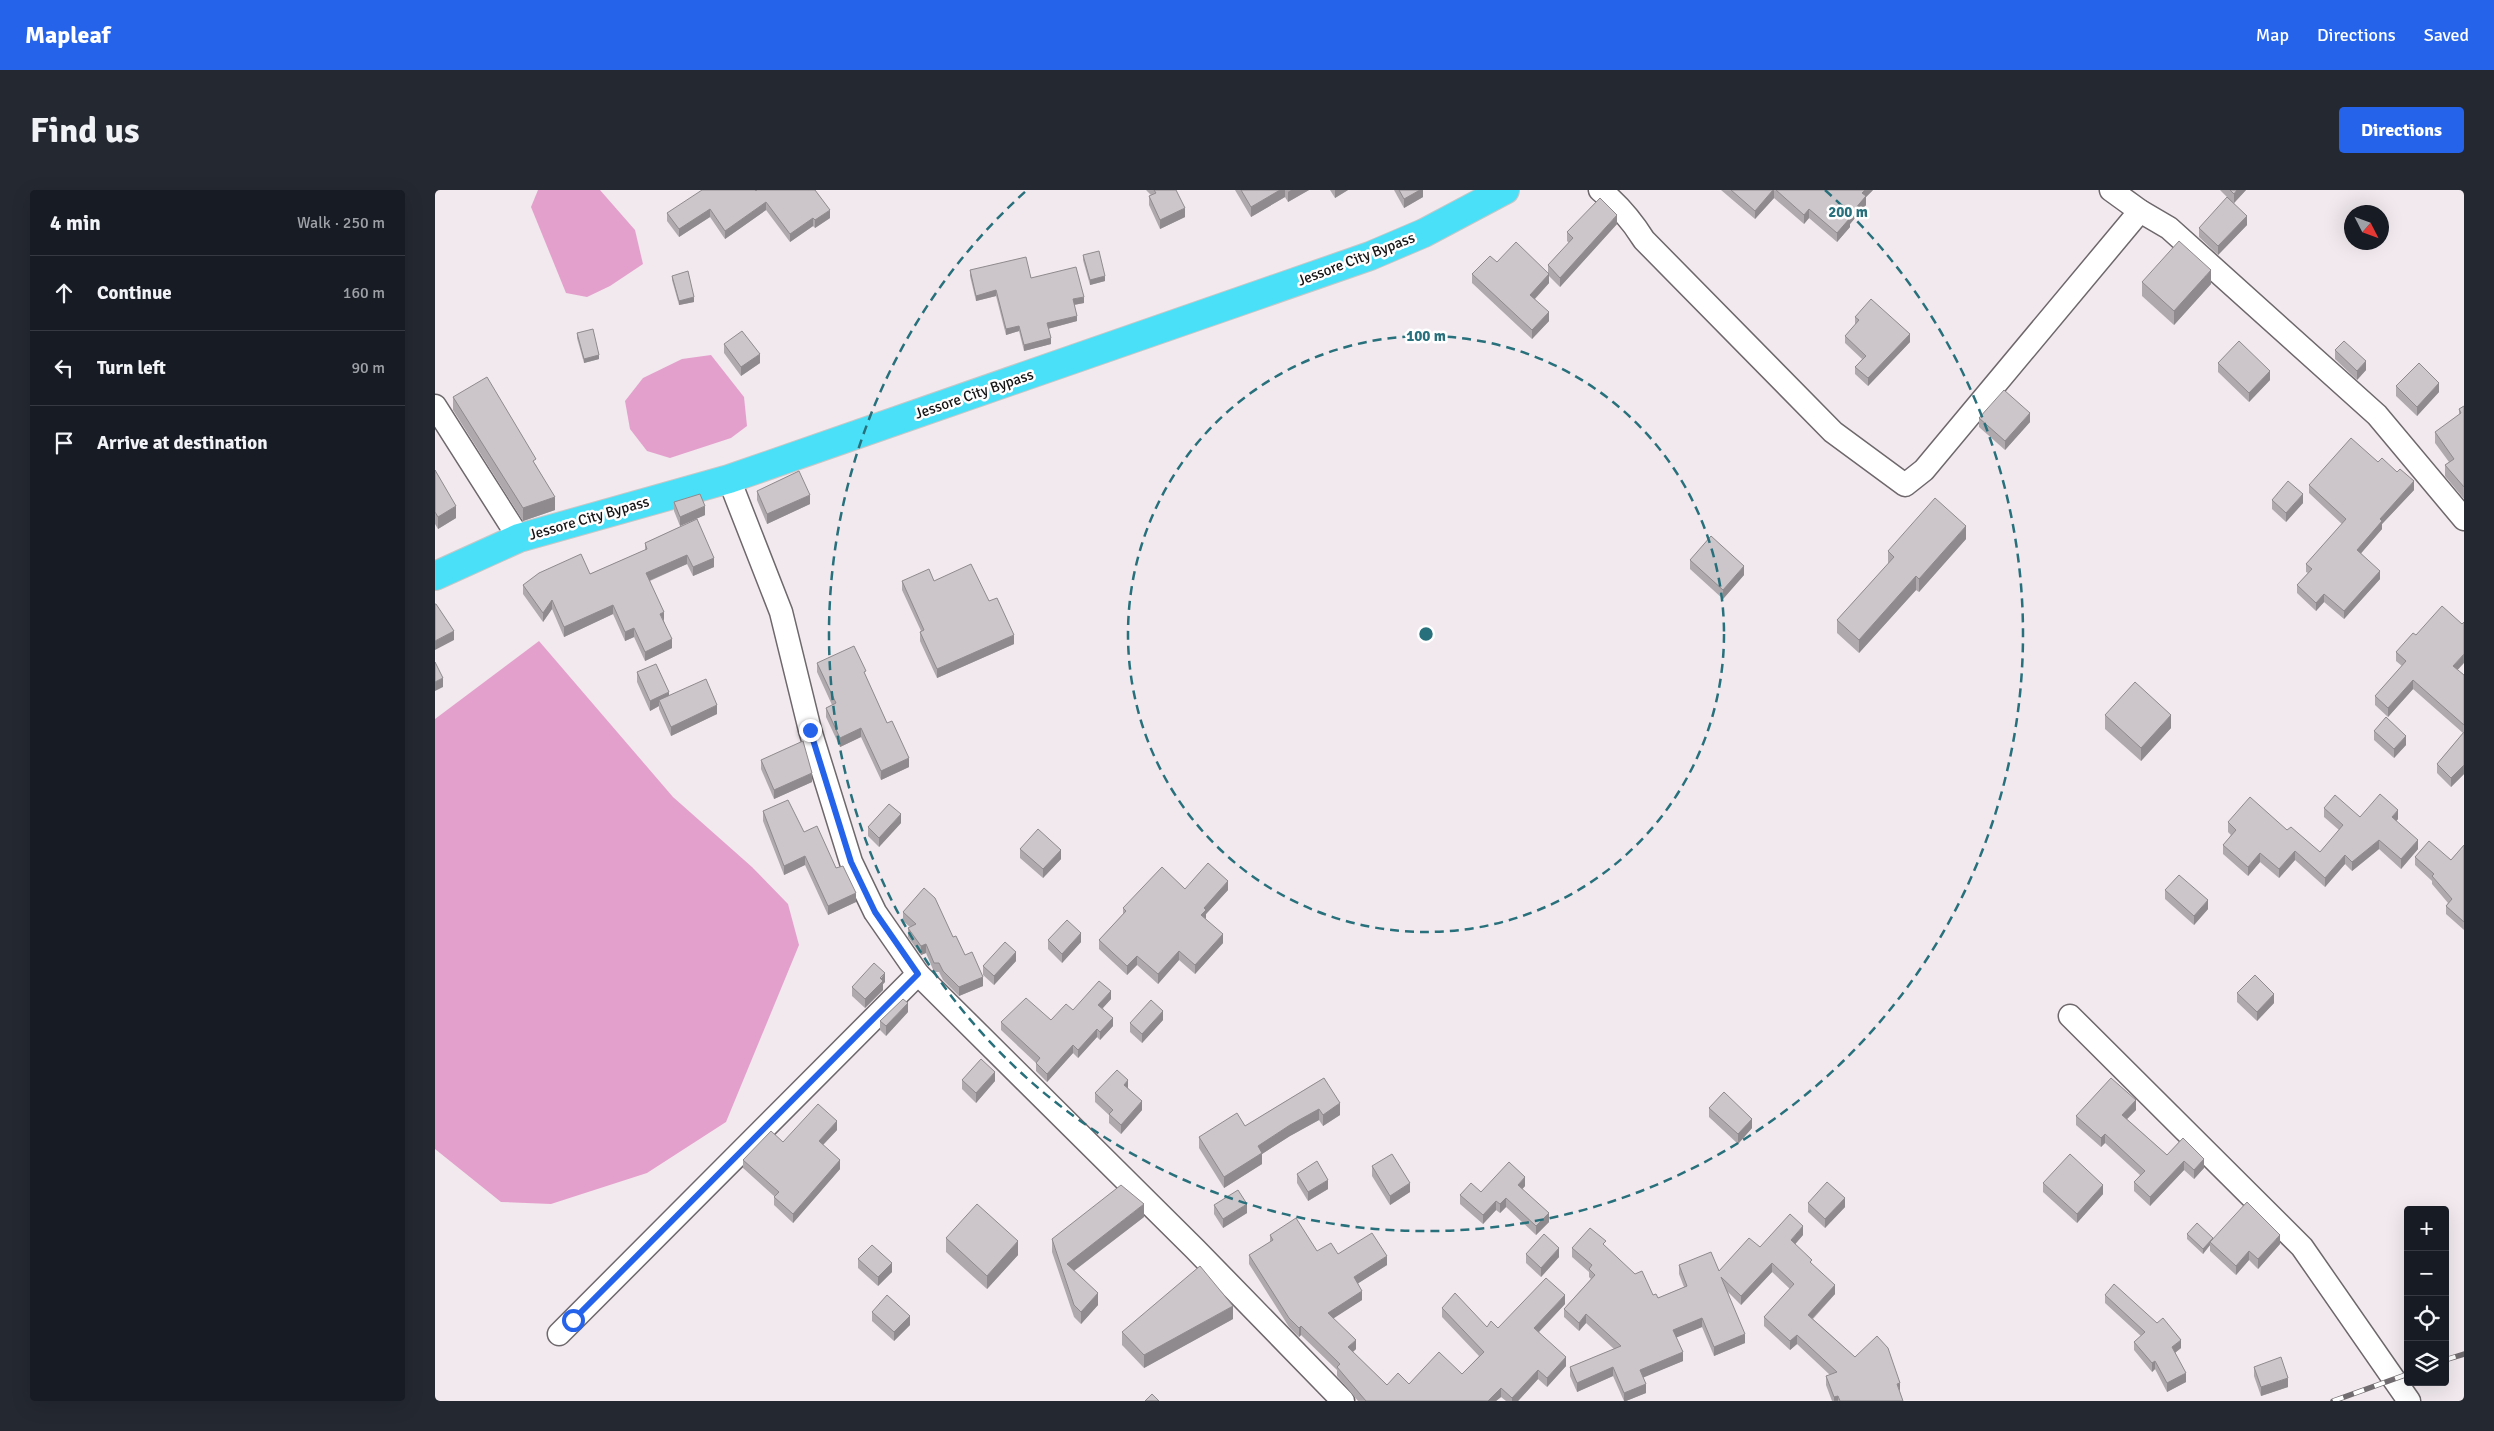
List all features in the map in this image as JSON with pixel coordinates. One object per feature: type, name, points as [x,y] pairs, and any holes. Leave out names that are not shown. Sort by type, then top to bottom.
[{"type":"highway","name":"Jessore City Bypass","points":[[435,576],[519,538],[729,479],[1370,256],[1424,233],[1505,190]]},
{"type":"street","points":[[1600,190],[1612,199],[1632,222],[1644,240],[1833,432],[1905,485],[1924,470],[2140,212]]},
{"type":"street","points":[[2111,190],[2140,212],[2169,228],[2377,415],[2464,519]]},
{"type":"street","points":[[435,406],[519,538]]},
{"type":"street","points":[[729,479],[781,612],[810,730],[851,862],[875,912],[918,974],[1195,1249],[1343,1401]]},
{"type":"street","points":[[559,1334],[918,974]]},
{"type":"street","points":[[2070,1016],[2302,1247],[2409,1401]]},
{"type":"shaded area","points":[[538,190],[600,190],[635,230],[643,264],[610,286],[587,297],[566,293],[531,207]]},
{"type":"shaded area","points":[[711,355],[744,397],[747,426],[731,438],[670,458],[647,451],[630,429],[625,401],[643,378],[682,359]]},
{"type":"shaded area","points":[[539,641],[673,797],[752,867],[788,904],[799,945],[726,1122],[647,1173],[551,1204],[501,1202],[435,1149],[435,719]]},
{"type":"building","points":[[702,190],[815,190],[830,210],[815,220],[813,218],[790,234],[766,202],[725,231],[710,209],[679,229],[667,213]]},
{"type":"building","points":[[1154,190],[1176,190],[1185,208],[1160,220],[1149,196],[1156,193]]},
{"type":"building","points":[[1241,190],[1280,190],[1251,207]]},
{"type":"building","points":[[1399,190],[1420,190],[1404,199]]},
{"type":"building","points":[[1731,190],[1773,190],[1755,211]]},
{"type":"building","points":[[1776,190],[1865,190],[1862,193],[1866,196],[1837,233],[1809,209],[1804,215]]},
{"type":"building","points":[[2227,197],[2247,216],[2218,246],[2199,228]]},
{"type":"building","points":[[1600,198],[1617,215],[1560,278],[1548,265],[1573,238],[1567,232]]},
{"type":"building","points":[[2179,241],[2211,270],[2174,311],[2142,282]]},
{"type":"building","points":[[1516,242],[1549,274],[1530,295],[1549,312],[1532,330],[1472,274],[1490,256],[1497,262]]},
{"type":"building","points":[[1099,251],[1105,276],[1090,280],[1083,255]]},
{"type":"building","points":[[1026,257],[1031,278],[1076,267],[1084,297],[1073,299],[1077,316],[1047,323],[1051,338],[1024,345],[1019,326],[1006,329],[996,290],[976,296],[970,270]]},
{"type":"building","points":[[688,271],[694,297],[679,301],[672,276]]},
{"type":"building","points":[[1871,299],[1910,334],[1868,378],[1855,367],[1866,356],[1845,336],[1859,320],[1855,317]]},
{"type":"building","points":[[593,329],[599,355],[584,359],[577,333]]},
{"type":"building","points":[[742,331],[760,354],[741,367],[724,344]]},
{"type":"building","points":[[2239,341],[2270,371],[2249,393],[2218,363]]},
{"type":"building","points":[[2344,341],[2366,361],[2357,371],[2335,350]]},
{"type":"building","points":[[2419,363],[2439,383],[2417,407],[2396,386]]},
{"type":"building","points":[[487,377],[536,459],[533,461],[555,497],[523,508],[453,397]]},
{"type":"building","points":[[2004,390],[2030,413],[2005,441],[1979,418]]},
{"type":"building","points":[[2464,406],[2464,487],[2445,465],[2454,459],[2435,432],[2461,413],[2459,409]]},
{"type":"building","points":[[2351,438],[2378,462],[2382,458],[2397,472],[2400,469],[2414,481],[2380,519],[2382,521],[2357,550],[2380,571],[2344,611],[2324,594],[2316,603],[2297,585],[2312,569],[2306,564],[2346,519],[2309,485]]},
{"type":"building","points":[[435,470],[456,506],[438,517],[435,512]]},
{"type":"building","points":[[799,471],[810,495],[767,514],[757,491]]},
{"type":"building","points":[[2288,481],[2303,494],[2286,513],[2272,500]]},
{"type":"building","points":[[700,494],[705,506],[680,517],[674,502]]},
{"type":"building","points":[[1935,498],[1966,526],[1919,579],[1916,576],[1859,640],[1837,620],[1894,557],[1888,551]]},
{"type":"building","points":[[697,519],[714,558],[693,567],[687,555],[646,573],[664,612],[660,614],[672,639],[645,652],[634,628],[625,632],[613,605],[564,627],[552,600],[543,613],[523,585],[539,573],[581,554],[590,574],[647,549],[645,543]]},
{"type":"building","points":[[1711,536],[1744,566],[1723,590],[1690,560]]},
{"type":"building","points":[[971,564],[989,601],[997,598],[1014,635],[937,669],[920,632],[924,630],[902,581],[929,569],[934,581]]},
{"type":"building","points":[[435,604],[454,631],[435,641]]},
{"type":"building","points":[[2442,606],[2462,624],[2464,622],[2464,654],[2453,666],[2464,675],[2464,725],[2413,680],[2388,708],[2375,696],[2406,661],[2396,652],[2413,633],[2416,635]]},
{"type":"building","points":[[854,646],[887,723],[892,721],[909,758],[881,771],[861,728],[840,738],[826,708],[836,703],[817,663]]},
{"type":"building","points":[[435,662],[443,678],[435,682]]},
{"type":"building","points":[[656,664],[669,692],[650,701],[637,672]]},
{"type":"building","points":[[706,679],[717,705],[671,727],[659,700]]},
{"type":"building","points":[[2135,682],[2171,715],[2141,748],[2105,715]]},
{"type":"building","points":[[2386,717],[2406,736],[2394,749],[2374,731]]},
{"type":"building","points":[[2464,732],[2464,765],[2451,778],[2437,764]]},
{"type":"building","points":[[803,741],[812,773],[774,790],[761,760]]},
{"type":"building","points":[[2380,794],[2398,810],[2392,817],[2418,840],[2401,859],[2379,840],[2352,862],[2345,855],[2325,878],[2295,851],[2279,869],[2260,853],[2248,867],[2223,845],[2236,830],[2228,822],[2250,797],[2287,830],[2291,827],[2320,852],[2343,825],[2324,808],[2335,795],[2360,817]]},
{"type":"building","points":[[788,800],[804,832],[817,826],[836,868],[843,866],[856,893],[828,906],[805,856],[784,866],[763,811]]},
{"type":"building","points":[[889,804],[901,814],[879,838],[868,827]]},
{"type":"building","points":[[1038,829],[1061,850],[1043,869],[1020,849]]},
{"type":"building","points":[[2429,841],[2451,860],[2464,845],[2464,922],[2446,906],[2452,899],[2432,876],[2434,874],[2415,857]]},
{"type":"building","points":[[1208,863],[1228,881],[1204,908],[1206,910],[1201,915],[1223,934],[1195,965],[1179,951],[1158,974],[1137,956],[1127,966],[1099,940],[1126,911],[1123,908],[1162,867],[1185,889]]},
{"type":"building","points":[[2179,875],[2208,900],[2194,916],[2165,890]]},
{"type":"building","points":[[924,888],[935,898],[953,937],[956,936],[965,955],[972,952],[983,977],[959,987],[943,971],[939,963],[934,963],[926,944],[921,946],[908,928],[916,924],[903,912]]},
{"type":"building","points":[[1067,920],[1081,933],[1062,954],[1048,940]]},
{"type":"building","points":[[1005,942],[1016,952],[994,976],[983,966]]},
{"type":"building","points":[[874,963],[885,973],[880,978],[883,981],[865,999],[852,987]]},
{"type":"building","points":[[2255,975],[2274,994],[2257,1012],[2237,993]]},
{"type":"building","points":[[1099,981],[1111,991],[1098,1005],[1113,1018],[1100,1032],[1097,1029],[1078,1050],[1073,1045],[1047,1074],[1036,1063],[1040,1058],[1001,1022],[1026,998],[1051,1020],[1066,1004],[1073,1010]]},
{"type":"building","points":[[903,999],[908,1003],[886,1026],[880,1021]]},
{"type":"building","points":[[1151,1000],[1163,1011],[1142,1034],[1130,1023]]},
{"type":"building","points":[[981,1059],[995,1072],[976,1093],[962,1080]]},
{"type":"building","points":[[1117,1070],[1128,1080],[1124,1085],[1142,1101],[1121,1125],[1109,1114],[1113,1110],[1095,1093]]},
{"type":"building","points":[[1324,1078],[1340,1103],[1323,1115],[1319,1109],[1290,1125],[1258,1146],[1262,1153],[1224,1177],[1199,1137],[1237,1113],[1245,1126]]},
{"type":"building","points":[[2111,1078],[2136,1100],[2122,1115],[2167,1155],[2183,1138],[2204,1159],[2194,1170],[2184,1161],[2150,1197],[2134,1182],[2145,1171],[2105,1134],[2101,1138],[2076,1116]]},
{"type":"building","points":[[1724,1092],[1752,1119],[1738,1134],[1709,1108]]},
{"type":"building","points":[[818,1104],[837,1121],[819,1141],[840,1160],[793,1214],[774,1197],[779,1192],[743,1160],[771,1131],[783,1142]]},
{"type":"building","points":[[1392,1154],[1410,1183],[1390,1196],[1372,1166]]},
{"type":"building","points":[[2070,1154],[2103,1185],[2077,1214],[2043,1183]]},
{"type":"building","points":[[1317,1161],[1328,1180],[1308,1192],[1297,1174]]},
{"type":"building","points":[[1509,1162],[1525,1177],[1518,1185],[1549,1213],[1536,1226],[1506,1198],[1500,1204],[1496,1201],[1483,1215],[1460,1195],[1471,1183],[1481,1192]]},
{"type":"building","points":[[1827,1182],[1845,1198],[1825,1219],[1808,1203]]},
{"type":"building","points":[[1121,1185],[1144,1204],[1067,1264],[1098,1293],[1081,1312],[1074,1305],[1052,1239]]},
{"type":"building","points":[[1238,1190],[1247,1204],[1223,1219],[1214,1205]]},
{"type":"building","points":[[2247,1202],[2280,1235],[2258,1259],[2249,1251],[2236,1266],[2210,1242]]},
{"type":"building","points":[[977,1204],[1018,1241],[987,1276],[946,1238]]},
{"type":"building","points":[[1790,1214],[1803,1226],[1791,1240],[1812,1260],[1810,1262],[1835,1285],[1808,1315],[1855,1357],[1877,1336],[1888,1348],[1900,1383],[1897,1384],[1903,1401],[1840,1401],[1838,1396],[1834,1397],[1826,1376],[1837,1372],[1797,1335],[1790,1341],[1764,1317],[1794,1284],[1772,1263],[1741,1296],[1721,1277],[1745,1334],[1714,1347],[1702,1318],[1673,1330],[1683,1352],[1640,1370],[1646,1384],[1624,1393],[1613,1367],[1577,1383],[1570,1367],[1621,1346],[1586,1314],[1579,1323],[1564,1309],[1595,1275],[1589,1269],[1592,1265],[1572,1248],[1590,1228],[1606,1241],[1603,1244],[1635,1274],[1642,1271],[1653,1295],[1656,1294],[1658,1298],[1687,1286],[1679,1265],[1711,1252],[1719,1271],[1749,1238],[1760,1247]]},
{"type":"building","points":[[1296,1218],[1317,1251],[1331,1243],[1338,1254],[1372,1233],[1387,1256],[1354,1277],[1362,1291],[1328,1313],[1356,1340],[1348,1347],[1387,1385],[1398,1373],[1409,1384],[1439,1352],[1462,1374],[1484,1352],[1442,1308],[1455,1293],[1487,1327],[1491,1321],[1498,1328],[1546,1278],[1565,1295],[1534,1328],[1566,1357],[1547,1378],[1538,1370],[1512,1398],[1501,1388],[1488,1401],[1366,1401],[1337,1367],[1340,1364],[1301,1326],[1299,1328],[1289,1318],[1249,1255],[1273,1240],[1270,1235]]},
{"type":"building","points":[[2197,1223],[2213,1238],[2203,1249],[2187,1234]]},
{"type":"building","points":[[1544,1234],[1559,1248],[1541,1268],[1526,1254]]},
{"type":"building","points":[[872,1245],[892,1263],[878,1277],[858,1259]]},
{"type":"building","points":[[1200,1266],[1233,1306],[1144,1355],[1122,1332]]},
{"type":"building","points":[[2114,1284],[2157,1323],[2163,1318],[2181,1340],[2172,1347],[2186,1373],[2167,1383],[2155,1361],[2152,1363],[2134,1342],[2145,1332],[2105,1295]]},
{"type":"building","points":[[887,1295],[910,1316],[894,1332],[872,1312]]},
{"type":"building","points":[[2281,1357],[2288,1378],[2261,1387],[2254,1367]]},
{"type":"building","points":[[1152,1394],[1159,1401],[1145,1401]]},
{"type":"railway","points":[[2449,1359],[2464,1354]]},
{"type":"railway","points":[[2333,1401],[2404,1375]]},
{"type":"route","points":[[573,1320],[918,974],[875,912],[851,862],[810,730]]}]
